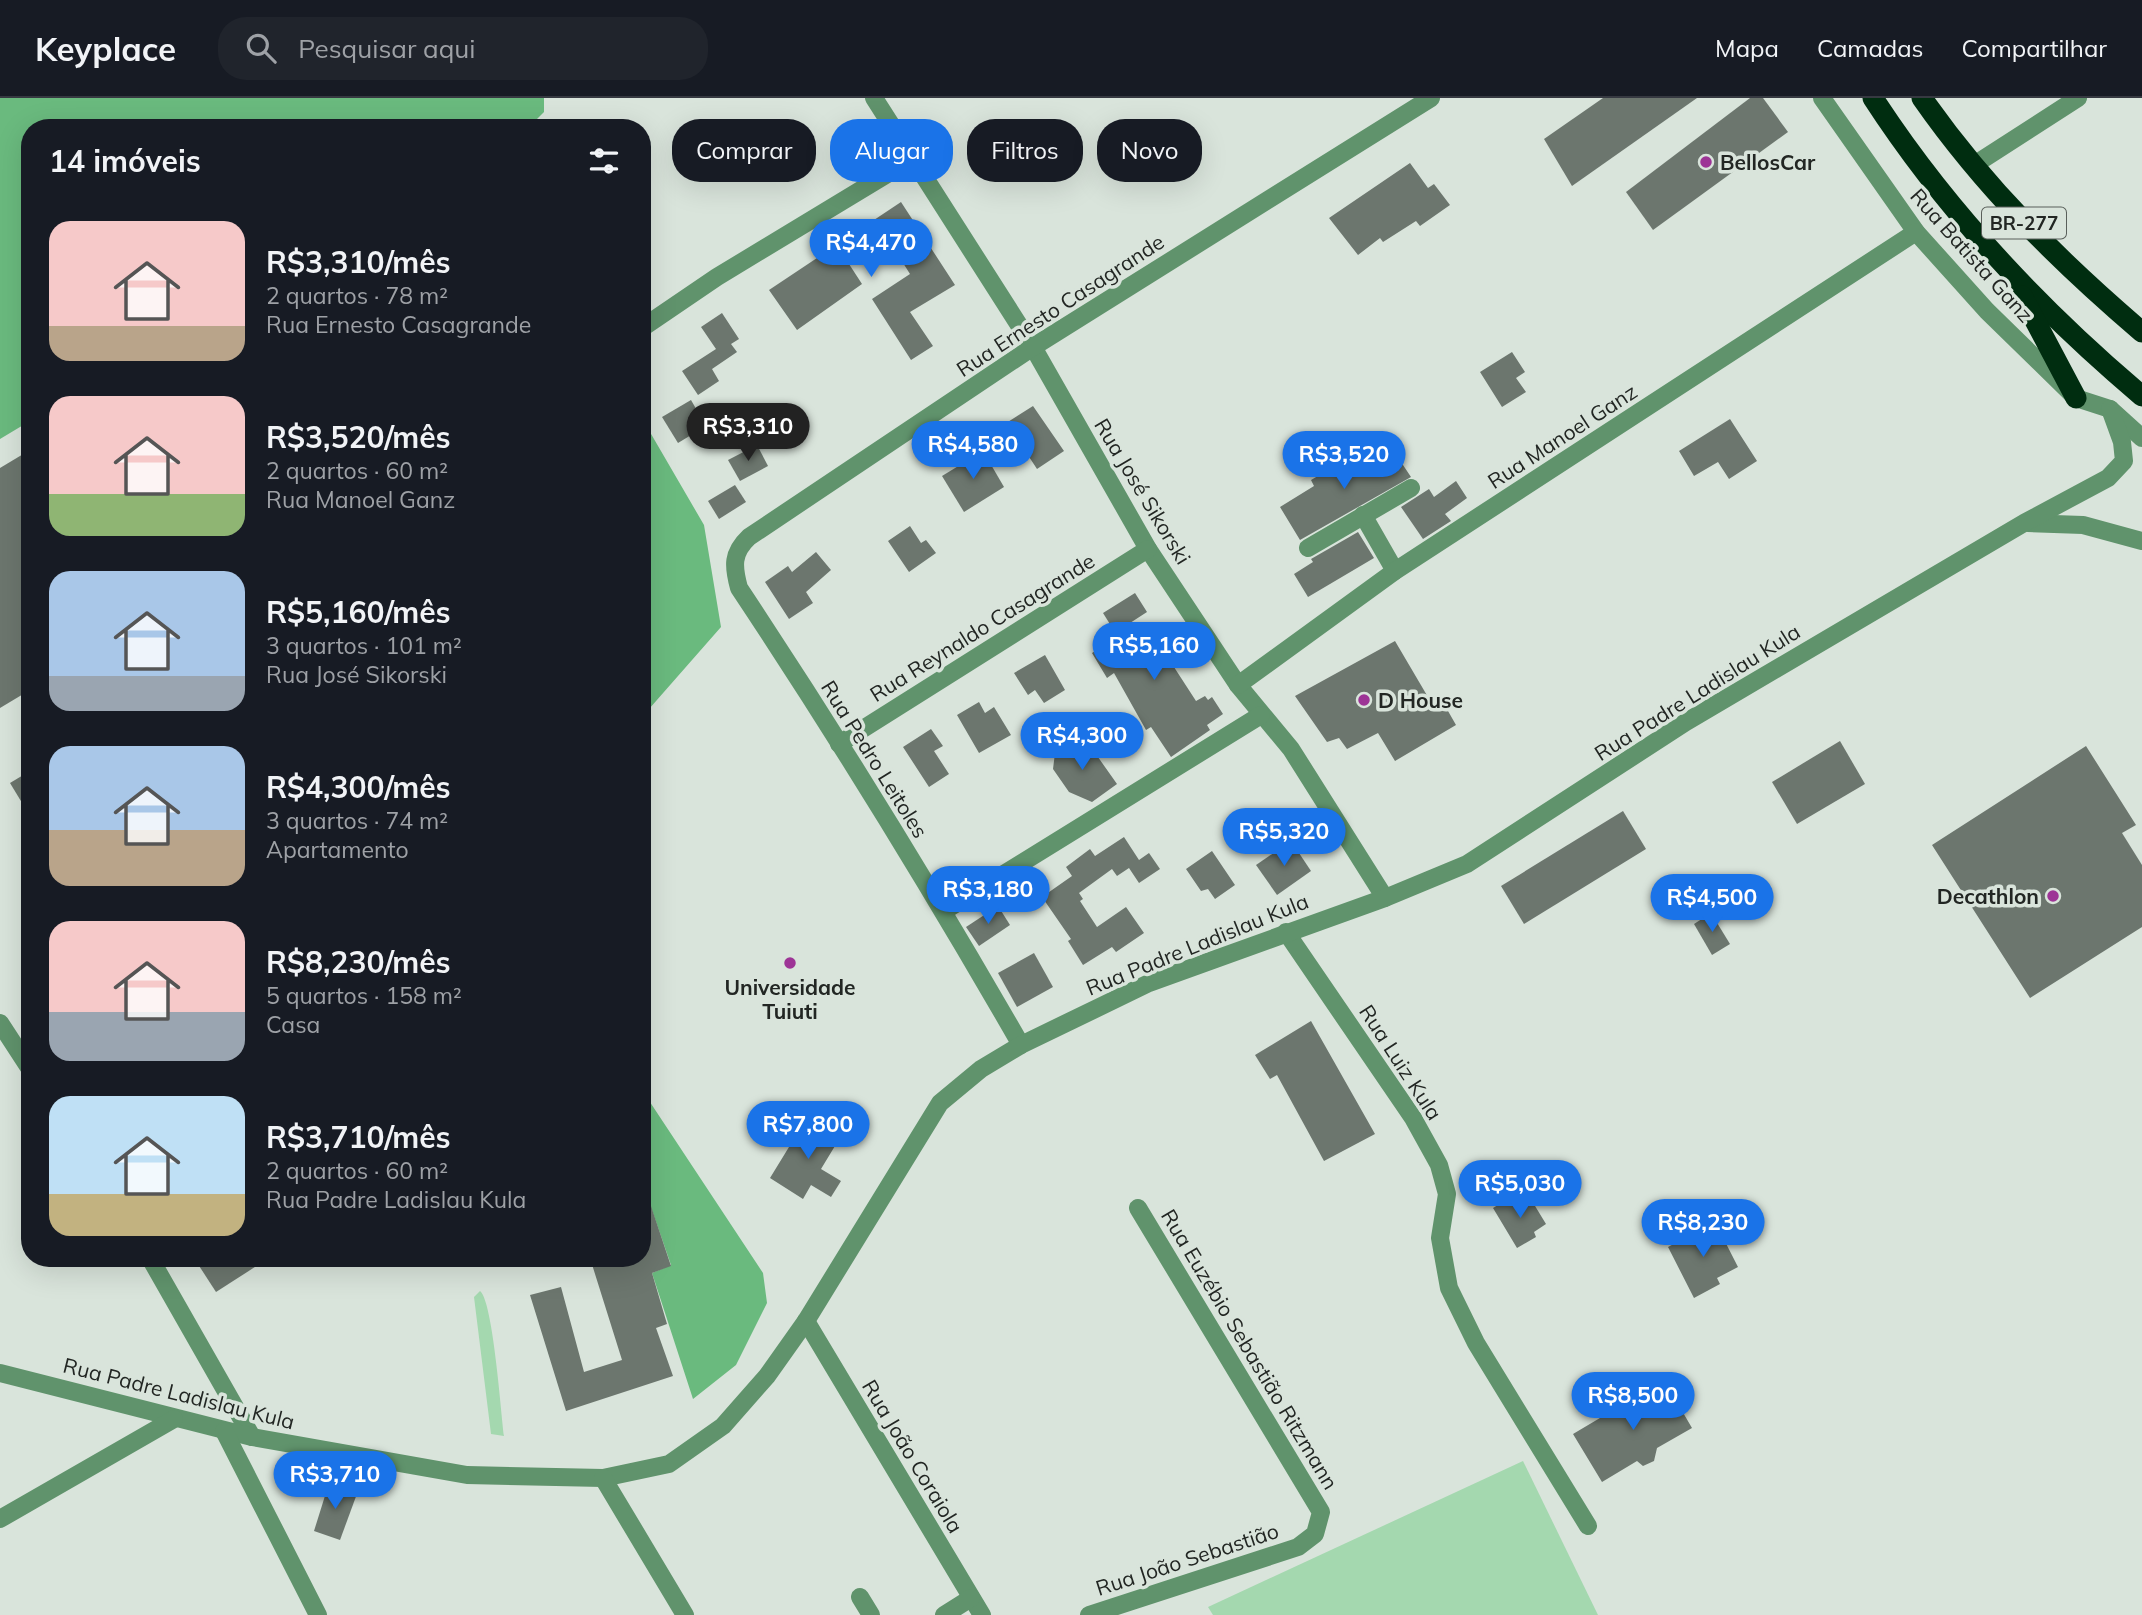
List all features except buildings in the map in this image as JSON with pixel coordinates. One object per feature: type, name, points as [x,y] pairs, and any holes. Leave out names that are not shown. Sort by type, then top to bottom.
[{"type":"highway","name":"BR-277","points":[[1873,98],[1926,175],[2011,275],[2080,342],[2142,396]]},
{"type":"highway","name":"BR-277","points":[[1922,98],[1973,164],[2045,245],[2142,332]]},
{"type":"highway","points":[[2011,275],[2076,398]]},
{"type":"street","name":"Rua José Sikorski","points":[[874,98],[887,119]]},
{"type":"street","name":"Rua Ernesto Casagrande","points":[[733,568],[736,549],[749,537],[1033,347],[1431,98]]},
{"type":"street","name":"Rua Batista Ganz","points":[[1822,98],[1916,232],[1987,311],[2076,398]]},
{"type":"street","points":[[1973,164],[2078,98]]},
{"type":"street","points":[[651,322],[717,277],[874,182]]},
{"type":"street","name":"Rua José Sikorski","points":[[927,182],[1033,347],[1148,549],[1238,685],[1291,749],[1385,898]]},
{"type":"street","name":"Rua Manoel Ganz","points":[[1238,685],[1395,571],[1916,232]]},
{"type":"street","points":[[2076,398],[2110,409],[2142,438]]},
{"type":"street","name":"Rua Padre Ladislau Kula","points":[[0,1373],[223,1431],[467,1475],[603,1478],[669,1464],[723,1426],[767,1376],[806,1321],[940,1103],[981,1069],[1021,1045],[1149,983],[1385,898],[1467,864],[1686,722],[2024,523],[2108,478],[2124,461],[2122,442],[2110,409]]},
{"type":"street","points":[[1308,548],[1411,488]]},
{"type":"street","points":[[1363,515],[1395,571]]},
{"type":"street","points":[[2024,523],[2083,525],[2142,541]]},
{"type":"street","name":"Rua Reynaldo Casagrande","points":[[839,744],[1148,549]]},
{"type":"street","name":"Rua Pedro Leitoles","points":[[733,568],[739,588],[944,911],[1021,1045]]},
{"type":"street","points":[[944,911],[1261,715]]},
{"type":"street","name":"Rua Luiz Kula","points":[[1286,932],[1413,1118],[1439,1165],[1447,1194],[1440,1238],[1449,1288],[1476,1343],[1588,1526]]},
{"type":"street","points":[[0,1023],[21,1055]]},
{"type":"street","name":"Rua Euzébio Sebastião Ritzmann","points":[[1138,1209],[1321,1512],[1315,1534],[1298,1547]]},
{"type":"street","points":[[155,1267],[252,1437]]},
{"type":"street","name":"Rua João Coraiola","points":[[806,1321],[982,1615]]},
{"type":"street","points":[[0,1519],[174,1419]]},
{"type":"street","points":[[223,1431],[318,1615]]},
{"type":"street","points":[[603,1478],[685,1615]]},
{"type":"street","name":"Rua João Sebastião","points":[[1089,1615],[1298,1547]]},
{"type":"street","points":[[860,1597],[871,1615]]},
{"type":"street","points":[[944,1615],[971,1598]]},
{"type":"green space","points":[[0,98],[544,98],[544,112],[537,119],[21,119],[21,426],[0,439]]},
{"type":"green space","points":[[651,434],[704,525],[721,627],[651,707]]},
{"type":"green space","points":[[651,1104],[763,1273],[767,1303],[736,1365],[693,1399],[652,1273],[671,1265],[652,1210]]},
{"type":"green space","points":[[480,1291],[485,1299],[493,1335],[504,1436],[491,1434],[474,1297]]},
{"type":"green space","points":[[1523,1461],[1598,1615],[1213,1615],[1208,1607]]},
{"type":"place","name":"BellosCar","points":[[1706,162]]},
{"type":"place","name":"D House","points":[[1364,700]]},
{"type":"place","name":"Decathlon","points":[[2053,896]]},
{"type":"place","name":"Universidade Tuiuti","points":[[790,963]]}]
